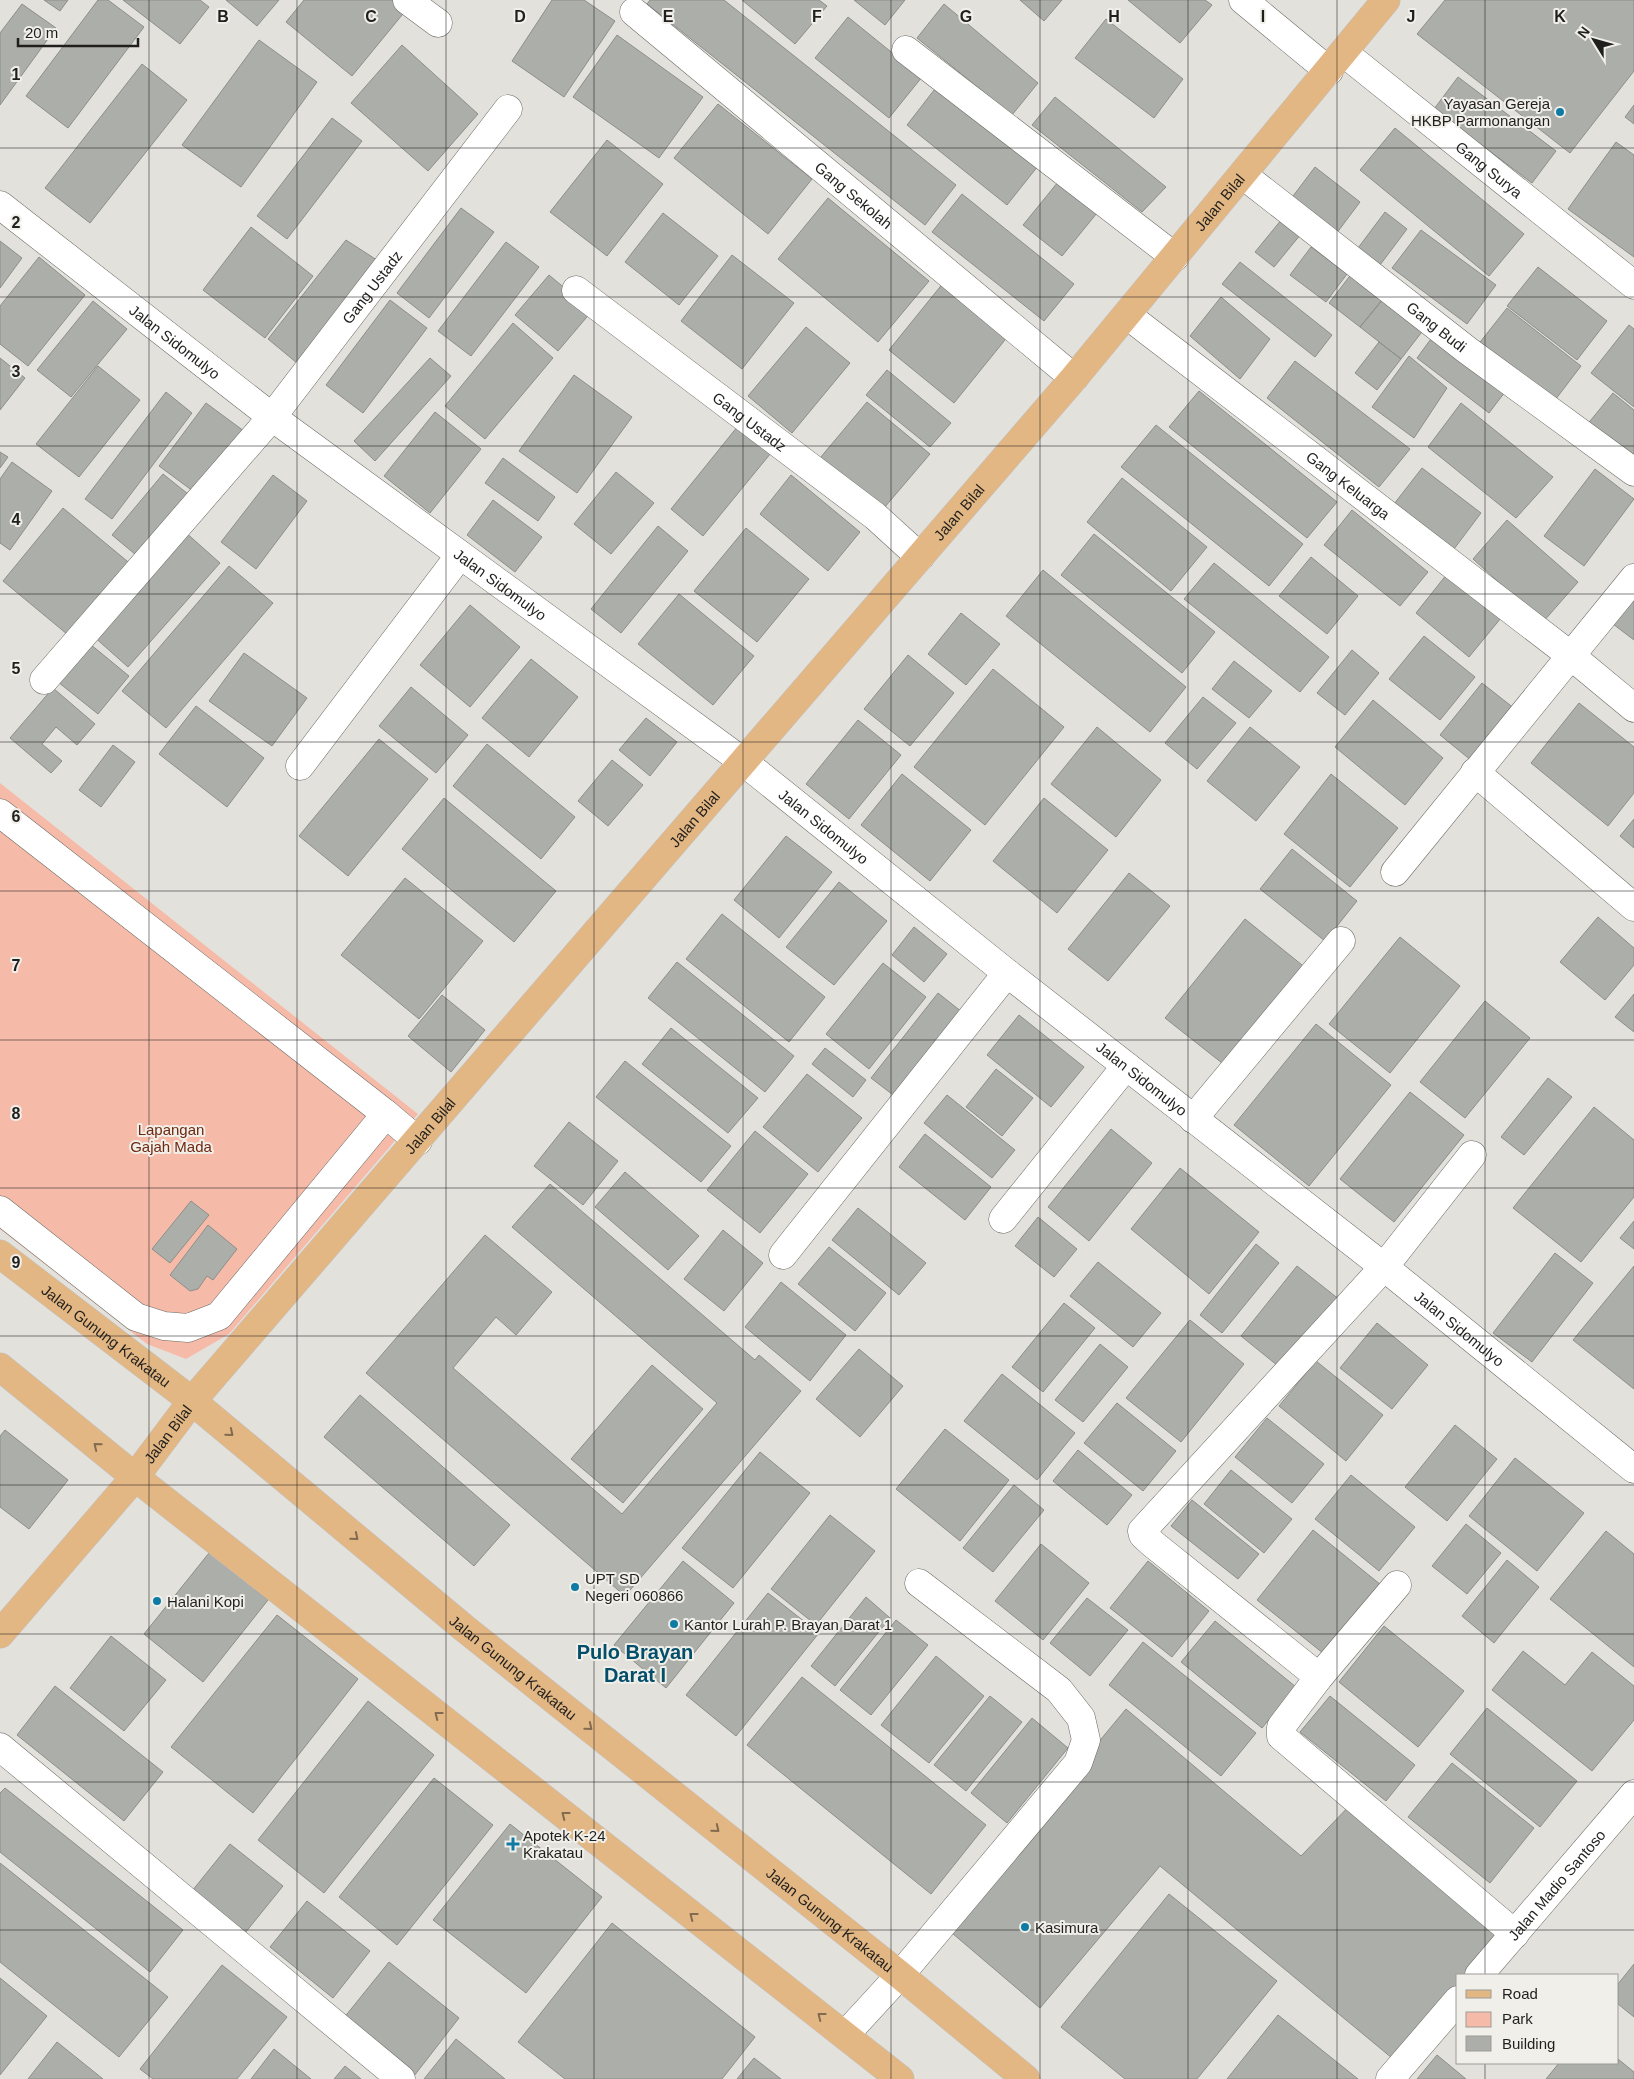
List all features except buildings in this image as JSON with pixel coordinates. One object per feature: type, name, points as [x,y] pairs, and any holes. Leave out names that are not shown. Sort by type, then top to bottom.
[{"type":"main road","name":"Jalan Bilal","points":[[0,1634],[135,1477],[192,1401],[1074,378],[1337,62],[1386,0]]},
{"type":"main road","name":"Jalan Gunung Krakatau","points":[[0,1254],[192,1401],[464,1628],[900,1975],[1026,2079]]},
{"type":"main road","points":[[0,1367],[135,1477],[900,2079]]},
{"type":"street","points":[[407,0],[438,23]]},
{"type":"street","name":"Gang Surya","points":[[1243,0],[1337,62],[1634,285]]},
{"type":"street","name":"Gang Sekolah","points":[[634,12],[1074,378]]},
{"type":"street","points":[[906,50],[1175,257]]},
{"type":"street","name":"Gang Ustadz","points":[[44,680],[272,417],[508,109]]},
{"type":"street","name":"Gang Budi","points":[[1243,175],[1467,350],[1634,472]]},
{"type":"street","name":"Jalan Sidomulyo","points":[[0,205],[272,417],[744,762],[1007,973],[1384,1267],[1634,1469]]},
{"type":"street","name":"Gang Ustadz","points":[[576,290],[875,516],[920,557]]},
{"type":"street","name":"Gang Keluarga","points":[[1127,315],[1570,655],[1634,708]]},
{"type":"street","points":[[300,766],[460,555]]},
{"type":"street","points":[[1395,872],[1634,578]]},
{"type":"street","points":[[1475,772],[1634,907]]},
{"type":"street","points":[[0,813],[418,1140]]},
{"type":"street","points":[[1193,1119],[1341,941]]},
{"type":"street","points":[[783,1255],[1007,973]]},
{"type":"street","points":[[1003,1219],[1126,1066]]},
{"type":"street","points":[[0,1210],[136,1316],[164,1326],[188,1328],[219,1316],[386,1114]]},
{"type":"street","points":[[1319,1677],[1153,1544],[1142,1531],[1384,1267],[1472,1155]]},
{"type":"street","points":[[845,2036],[900,1975],[1078,1763],[1086,1740],[1081,1718],[1059,1690],[919,1583]]},
{"type":"street","points":[[1397,1585],[1319,1677],[1281,1727],[1281,1736],[1515,1934]]},
{"type":"street","points":[[0,1747],[401,2079]]},
{"type":"street","name":"Jalan Madio Santoso","points":[[1480,1974],[1634,1794]]},
{"type":"street","points":[[1390,2079],[1456,2002]]},
{"type":"green space","name":"Lapangan Gajah Mada","points":[[0,783],[418,1114],[229,1334],[186,1359],[147,1344],[0,1229]]},
{"type":"place","name":"Yayasan Gereja HKBP Parmonangan","points":[[1560,112]]},
{"type":"place","name":"UPT SD Negeri 060866","points":[[575,1587]]},
{"type":"place","name":"Halani Kopi","points":[[157,1601]]},
{"type":"place","name":"Kantor Lurah P. Brayan Darat 1","points":[[674,1624]]},
{"type":"place","name":"Apotek K-24 Krakatau","points":[[513,1844]]},
{"type":"place","name":"Kasimura","points":[[1025,1927]]},
{"type":"district","name":"Pulo Brayan Darat I","points":[[635,1664]]}]
